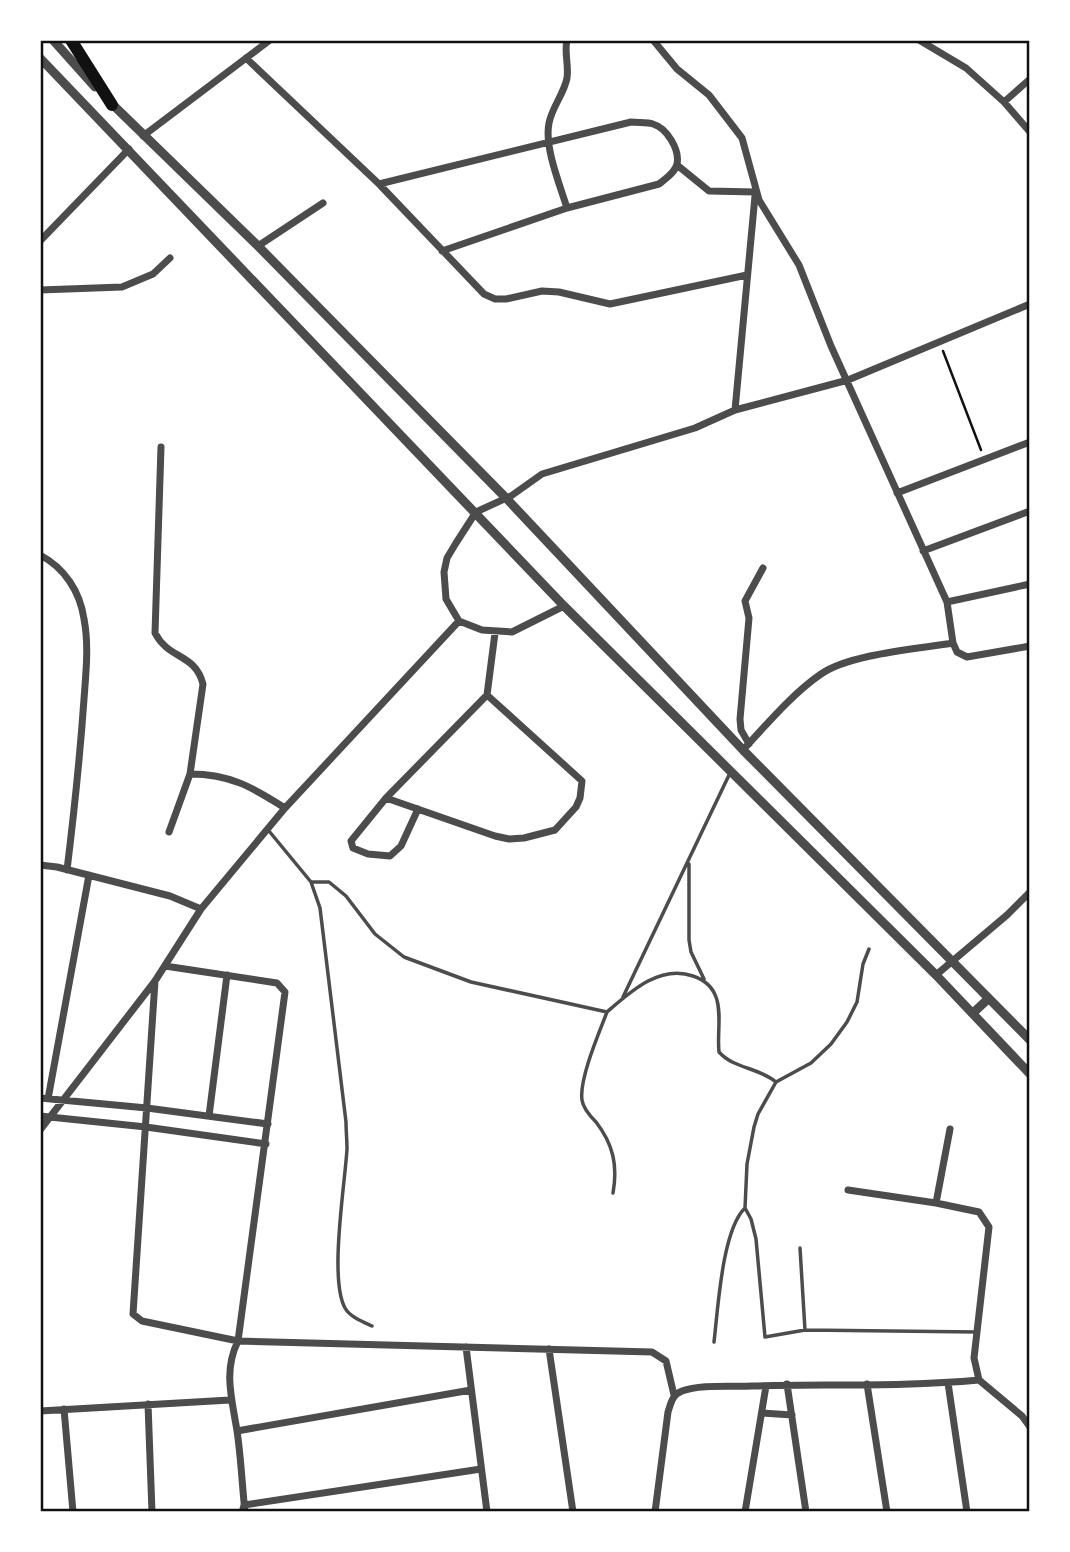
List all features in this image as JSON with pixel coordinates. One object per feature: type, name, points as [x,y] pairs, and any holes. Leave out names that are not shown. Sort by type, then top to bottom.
[{"type":"highway","points":[[71,40],[112,105]]},
{"type":"street","points":[[53,40],[112,105],[258,246],[506,498],[951,962],[1030,1040]]},
{"type":"street","points":[[143,136],[270,40]]},
{"type":"street","points":[[567,40],[565,48],[568,74],[549,123],[548,143],[567,208]]},
{"type":"street","points":[[653,40],[677,69],[709,95],[742,138],[755,192],[799,265],[947,602],[953,643],[957,652],[967,657],[1030,646]]},
{"type":"street","points":[[919,40],[966,68],[1004,102],[1030,132]]},
{"type":"street","points":[[40,58],[564,606],[936,975],[1030,1074]]},
{"type":"street","points":[[246,58],[379,184],[484,295],[506,299],[542,291],[559,292],[610,304],[747,275]]},
{"type":"street","points":[[1004,102],[1030,79]]},
{"type":"street","points":[[379,184],[631,122],[653,124],[669,136],[676,153],[677,165],[670,176],[659,184],[567,208],[442,251]]},
{"type":"street","points":[[40,241],[129,149]]},
{"type":"street","points":[[677,165],[709,191],[755,192]]},
{"type":"street","points":[[735,411],[755,192]]},
{"type":"street","points":[[258,246],[323,203]]},
{"type":"street","points":[[40,290],[122,287],[153,274],[170,258]]},
{"type":"street","points":[[564,606],[512,632],[482,631],[459,621],[446,600],[444,572],[447,558],[476,512],[506,498],[542,474],[695,428],[735,411],[848,380],[1030,304]]},
{"type":"street","points":[[897,493],[1030,442]]},
{"type":"street","points":[[161,447],[155,633],[160,644],[192,663],[200,671],[203,684],[190,774],[169,832]]},
{"type":"street","points":[[923,551],[1030,511]]},
{"type":"street","points":[[40,555],[53,562],[68,578],[79,600],[87,640],[82,732],[67,870]]},
{"type":"street","points":[[746,747],[740,719],[749,618],[745,601],[763,568]]},
{"type":"street","points":[[947,602],[1030,584]]},
{"type":"street","points":[[40,1130],[155,981],[201,909],[285,808],[459,621]]},
{"type":"street","points":[[418,808],[401,846],[390,856],[353,848],[351,841],[386,798],[487,695],[495,632]]},
{"type":"street","points":[[746,747],[821,673],[856,660],[953,643]]},
{"type":"street","points":[[386,798],[509,839],[542,835],[555,830],[576,807],[582,780],[487,695]]},
{"type":"street","points":[[190,774],[222,776],[239,781],[285,808]]},
{"type":"street","points":[[40,865],[170,896],[201,909]]},
{"type":"street","points":[[89,875],[44,1098],[268,1124]]},
{"type":"street","points":[[936,975],[1030,892]]},
{"type":"street","points":[[165,966],[277,983],[285,992],[238,1341],[230,1362],[230,1400],[237,1431],[243,1509],[481,1469]]},
{"type":"street","points":[[209,1116],[227,975]]},
{"type":"street","points":[[155,981],[133,1314],[142,1321],[238,1341],[652,1352],[666,1361],[674,1395],[668,1412],[655,1512]]},
{"type":"street","points":[[973,1013],[988,999]]},
{"type":"street","points":[[40,1116],[146,1127],[266,1144]]},
{"type":"street","points":[[936,1203],[950,1129]]},
{"type":"street","points":[[848,1190],[972,1209],[987,1221],[989,1227],[974,1358],[979,1380],[1022,1416],[1030,1427]]},
{"type":"street","points":[[466,1347],[487,1512]]},
{"type":"street","points":[[549,1349],[573,1512]]},
{"type":"street","points":[[674,1395],[688,1389],[787,1384],[947,1383],[979,1380]]},
{"type":"street","points":[[947,1383],[967,1512]]},
{"type":"street","points":[[787,1384],[806,1512]]},
{"type":"street","points":[[867,1384],[887,1512]]},
{"type":"street","points":[[745,1512],[766,1386]]},
{"type":"street","points":[[237,1431],[471,1390]]},
{"type":"street","points":[[40,1411],[230,1400]]},
{"type":"street","points":[[148,1404],[152,1512]]},
{"type":"street","points":[[64,1409],[74,1512]]},
{"type":"street","points":[[762,1413],[792,1415]]},
{"type":"lane","points":[[622,999],[731,771]]},
{"type":"lane","points":[[267,829],[311,882],[320,908],[346,1122],[347,1146],[339,1230],[341,1295],[346,1309],[372,1326]]},
{"type":"lane","points":[[689,862],[689,940],[691,952],[717,1000],[719,1052],[733,1063],[765,1073],[776,1082]]},
{"type":"lane","points":[[311,882],[328,882],[346,896],[375,934],[404,957],[471,982],[607,1012]]},
{"type":"lane","points":[[869,949],[863,964],[857,1002],[847,1022],[831,1044],[811,1063],[776,1082],[758,1114],[751,1138],[745,1208],[751,1219],[755,1239],[765,1337],[805,1330],[979,1332]]},
{"type":"lane","points":[[613,1193],[615,1167],[609,1141],[585,1108],[581,1098],[589,1057],[607,1012],[647,982],[668,973],[688,974],[705,981]]},
{"type":"lane","points":[[714,1342],[721,1283],[731,1233],[738,1215],[745,1208]]},
{"type":"lane","points":[[800,1248],[805,1330]]},
{"type":"path","points":[[940,342],[984,459]]}]
